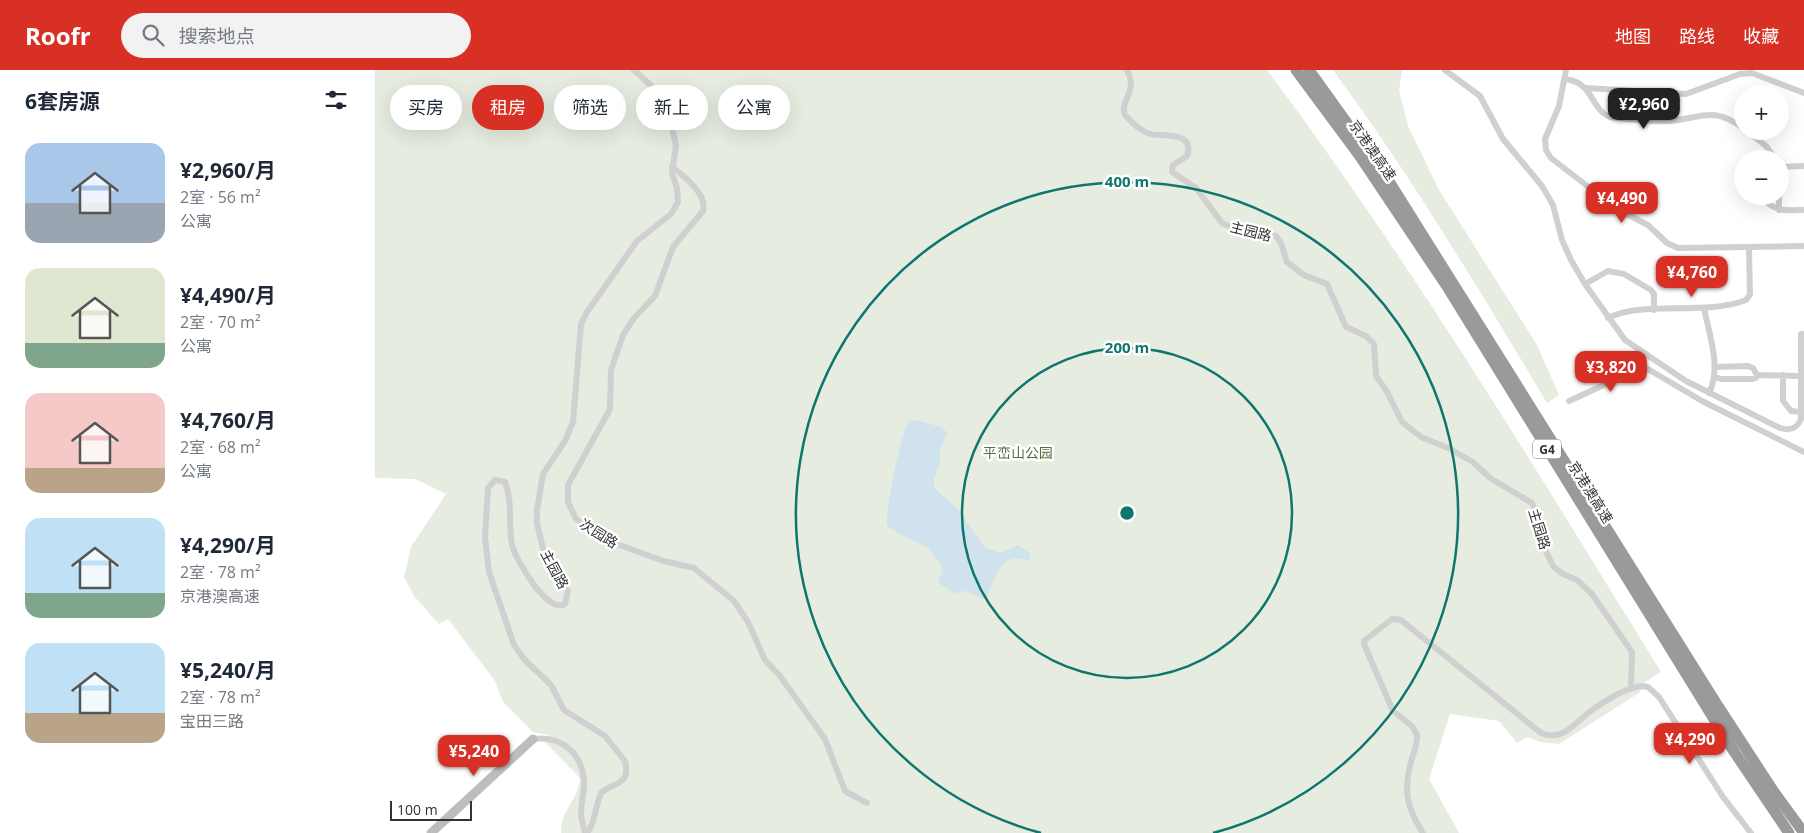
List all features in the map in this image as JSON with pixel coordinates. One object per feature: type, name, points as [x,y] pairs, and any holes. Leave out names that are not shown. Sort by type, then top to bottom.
[{"type":"highway","name":"京港澳高速","points":[[1296,70],[1359,155],[1448,288],[1725,737],[1789,833]]},
{"type":"highway","name":"京港澳高速","points":[[1309,70],[1390,182],[1716,703],[1774,792],[1803,831]]},
{"type":"street","name":"主园路","points":[[586,833],[591,826],[601,793],[619,784],[625,777],[625,761],[605,736],[564,710],[551,685],[525,660],[514,645],[489,572],[485,538],[487,492],[489,485],[495,480],[505,482],[514,552],[540,593],[553,604],[563,606],[567,602],[568,591],[559,575],[545,557],[537,523],[541,479],[544,470],[565,441],[573,422],[583,320],[637,240],[666,218],[677,206],[678,192],[673,176],[676,146],[667,108],[659,94],[634,70]]},
{"type":"street","name":"主园路","points":[[1127,70],[1131,88],[1123,109],[1125,115],[1150,134],[1173,134],[1185,143],[1189,150],[1187,156],[1173,165],[1172,172],[1195,188],[1219,221],[1229,226],[1277,236],[1287,262],[1303,275],[1327,284],[1344,324],[1349,329],[1366,336],[1374,344],[1376,376],[1386,390],[1402,422],[1421,437],[1448,448],[1473,462],[1490,478],[1532,503],[1537,514],[1539,537],[1551,564],[1558,571],[1580,583],[1595,598],[1632,652],[1631,687]]},
{"type":"street","points":[[1445,70],[1480,96],[1499,133],[1549,198],[1562,240],[1585,284],[1608,318],[1629,344],[1709,393],[1785,429],[1796,427],[1801,419],[1801,334],[1804,334]]},
{"type":"street","points":[[1567,70],[1555,119],[1544,144],[1551,158],[1617,209],[1648,225],[1673,247],[1804,246]]},
{"type":"street","points":[[1586,88],[1686,94],[1740,74],[1752,73],[1804,93]]},
{"type":"street","points":[[1566,80],[1576,82],[1586,88],[1601,112],[1610,118],[1669,121],[1710,114],[1726,117],[1734,122]]},
{"type":"street","points":[[1758,140],[1768,150]]},
{"type":"street","name":"次园路","points":[[673,166],[700,194],[703,211],[673,247],[655,296],[632,321],[623,336],[612,366],[610,409],[568,485],[568,502],[576,519],[611,542],[669,563],[691,566],[734,601],[748,622],[765,660],[780,676],[825,739],[845,791],[867,803]]},
{"type":"street","points":[[1789,167],[1804,166]]},
{"type":"street","points":[[1771,205],[1779,210],[1804,210]]},
{"type":"street","points":[[1779,205],[1779,210]]},
{"type":"street","points":[[1608,318],[1622,312],[1704,308],[1741,302],[1749,298],[1749,247]]},
{"type":"street","points":[[1585,284],[1608,271],[1624,274],[1651,290],[1654,310]]},
{"type":"street","points":[[1704,308],[1715,367],[1715,377],[1709,393]]},
{"type":"street","points":[[1569,400],[1606,384],[1631,359],[1702,401],[1804,452]]},
{"type":"street","points":[[1715,367],[1748,366],[1753,368],[1757,375]]},
{"type":"street","points":[[1715,377],[1721,379],[1753,379],[1757,375],[1802,376]]},
{"type":"street","points":[[1783,375],[1783,401],[1791,411],[1801,412]]},
{"type":"street","points":[[1423,833],[1411,815],[1407,796],[1408,774],[1417,735],[1412,726],[1393,711],[1364,644],[1364,641],[1386,621],[1395,618],[1401,620],[1547,735],[1567,732],[1588,713],[1631,687],[1646,686],[1657,694],[1723,798],[1751,833]]},
{"type":"street","name":"主园路","points":[[533,739],[545,738],[561,742],[578,759],[583,776],[581,814],[586,833]]},
{"type":"street","points":[[431,833],[533,739]]},
{"type":"green space","name":"平峦山公园","points":[[375,70],[1267,70],[1372,216],[1422,291],[1519,442],[1661,672],[1645,682],[1639,693],[1559,744],[1540,742],[1528,737],[1517,743],[1499,721],[1450,714],[1429,779],[1459,833],[561,833],[563,818],[579,785],[580,778],[545,742],[549,735],[533,732],[503,702],[495,681],[448,619],[439,624],[414,596],[404,577],[411,547],[446,494],[415,479],[375,478]]},
{"type":"green space","points":[[1333,70],[1402,70],[1399,91],[1408,126],[1439,190],[1537,345],[1559,395],[1547,403],[1470,275],[1417,192]]},
{"type":"water","points":[[914,420],[942,427],[947,433],[939,452],[941,459],[934,479],[934,488],[957,508],[985,548],[1001,553],[1018,545],[1031,554],[1029,560],[1013,559],[1003,565],[996,574],[988,596],[983,599],[967,591],[954,593],[937,582],[943,571],[932,552],[895,532],[887,525],[891,489],[898,455],[909,421]]}]
